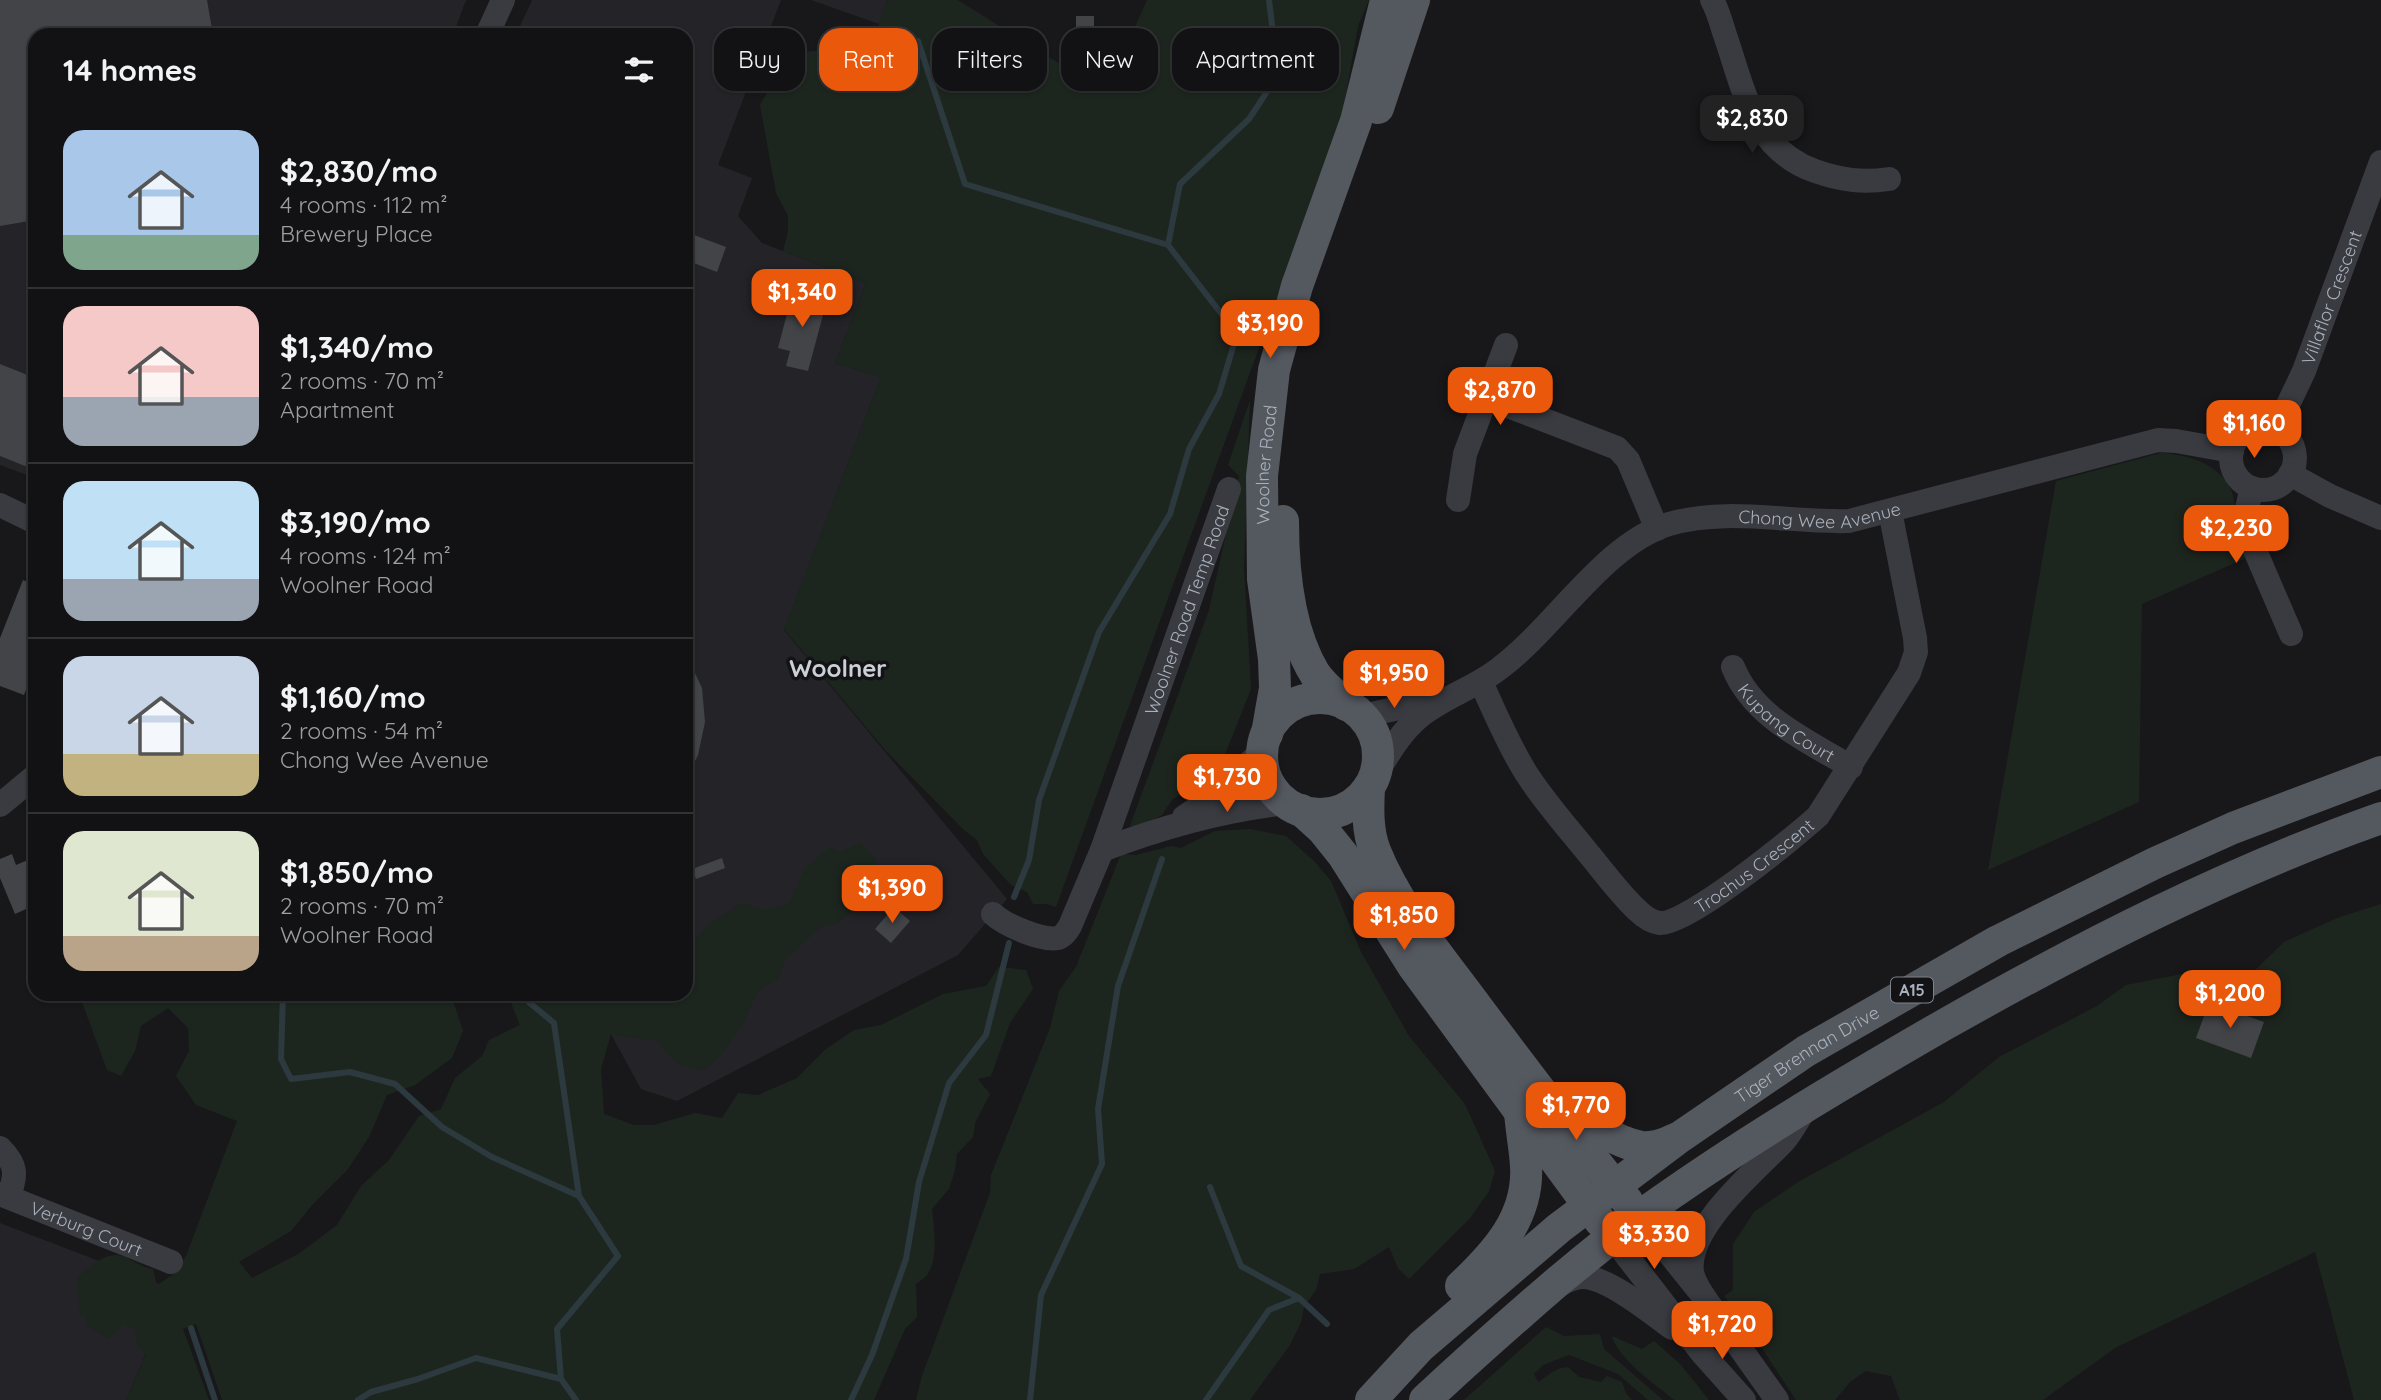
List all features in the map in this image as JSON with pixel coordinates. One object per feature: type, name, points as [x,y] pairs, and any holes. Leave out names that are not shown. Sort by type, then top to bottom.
[{"type":"main road","name":"Woolner Road","points":[[1264,743],[1275,688],[1274,659],[1263,579],[1262,476],[1274,370],[1297,286],[1356,121],[1386,0]]},
{"type":"main road","name":"Woolner Road","points":[[1354,710],[1329,690],[1315,674],[1302,646],[1293,615],[1284,548],[1283,476],[1286,430],[1301,336],[1313,292],[1414,0]]},
{"type":"main road","points":[[1612,1237],[1421,977],[1324,830],[1269,783],[1263,767],[1264,743],[1281,713],[1297,703],[1321,698],[1354,710],[1376,740],[1377,764],[1371,782],[1369,825],[1371,838],[1386,874],[1430,944],[1533,1082],[1639,1216]]},
{"type":"main road","name":"Tiger Brennan Drive","points":[[1371,1400],[1421,1346],[1588,1205],[1679,1137],[1806,1051],[1998,941],[2155,863],[2233,828],[2381,772]]},
{"type":"main road","points":[[1294,806],[1320,813],[1337,811],[1354,803],[1371,782]]},
{"type":"main road","name":"A15","points":[[1425,1400],[1542,1296],[1639,1216],[1809,1102],[2011,987],[2116,933],[2231,876],[2381,818]]},
{"type":"main road","points":[[1533,1082],[1579,1116],[1620,1139],[1642,1147],[1653,1147],[1679,1137]]},
{"type":"main road","points":[[1421,1346],[1427,1327],[1440,1306],[1492,1255],[1521,1208],[1527,1168],[1520,1110]]},
{"type":"street","points":[[490,28],[503,0]]},
{"type":"street","points":[[1712,0],[1756,124],[1771,142],[1804,167],[1830,177],[1867,182],[1889,178]]},
{"type":"street","name":"Villaflor Crescent","points":[[2276,430],[2304,371],[2381,162]]},
{"type":"street","points":[[1458,500],[1465,454],[1506,345]]},
{"type":"street","points":[[1486,398],[1617,448],[1628,460],[1657,528]]},
{"type":"street","points":[[2267,427],[2282,433],[2291,445],[2294,460],[2290,474],[2278,486],[2261,490],[2245,485],[2234,473],[2232,451],[2235,442],[2249,430],[2267,427]]},
{"type":"street","name":"Chong Wee Avenue","points":[[1371,782],[1410,725],[1428,710],[1470,687],[1523,650],[1605,564],[1657,528],[1703,517],[1844,521],[2148,442],[2176,441],[2232,451]]},
{"type":"street","points":[[2290,474],[2330,496],[2381,518]]},
{"type":"street","points":[[2252,488],[2247,508],[2248,534],[2291,634]]},
{"type":"street","name":"Woolner Road Temp Road","points":[[993,914],[1004,924],[1055,938],[1065,934],[1070,926],[1102,850],[1229,489]]},
{"type":"street","points":[[0,505],[28,519]]},
{"type":"street","name":"Trochus Crescent","points":[[1470,687],[1554,812],[1637,910],[1657,923],[1667,923],[1680,918],[1736,880],[1818,816],[1909,673],[1916,652],[1911,614],[1889,511]]},
{"type":"street","name":"Kupang Court","points":[[1733,667],[1740,684],[1758,707],[1851,767]]},
{"type":"street","name":"Chong Wee Avenue","points":[[1354,710],[1427,703],[1470,687]]},
{"type":"street","points":[[1159,830],[1208,801],[1264,743]]},
{"type":"street","points":[[0,805],[28,782]]},
{"type":"street","points":[[1102,850],[1159,830],[1224,812],[1294,806]]},
{"type":"street","points":[[1777,1400],[1704,1297],[1694,1281],[1692,1271],[1700,1238],[1728,1196],[1786,1139],[1809,1102]]},
{"type":"street","points":[[0,1148],[12,1163],[15,1173],[15,1180],[4,1196]]},
{"type":"street","name":"Verburg Court","points":[[4,1196],[171,1262]]},
{"type":"street","points":[[1639,1216],[1704,1297]]},
{"type":"street","points":[[1612,1237],[1702,1353],[1744,1400]]},
{"type":"street","points":[[1542,1296],[1574,1278],[1593,1279],[1630,1297],[1702,1353]]},
{"type":"shaded area","points":[[0,0],[466,0],[456,28],[28,28],[28,475],[0,465]]},
{"type":"shaded area","points":[[532,0],[781,0],[770,28],[714,28],[714,91],[746,91],[718,165],[752,178],[738,216],[762,243],[866,283],[835,363],[881,377],[784,630],[1007,899],[958,955],[677,1101],[641,1089],[593,1001],[693,1001],[693,28],[519,28]]},
{"type":"shaded area","points":[[811,0],[887,0],[879,24]]},
{"type":"shaded area","points":[[887,0],[958,0],[1003,28],[932,28],[932,91],[1047,91],[1047,56],[1061,65],[1061,91],[1158,91],[1158,28],[1133,28],[1147,0],[1369,0],[1358,26],[1341,122],[1056,907],[1033,904],[1027,892],[1011,885],[983,854],[977,840],[885,750],[784,629],[881,377],[835,363],[866,283],[783,251],[788,232],[788,216],[776,193],[760,105],[768,91],[805,91],[805,52],[819,51],[819,91],[918,91],[918,28],[878,28]]},
{"type":"shaded area","points":[[1250,400],[1244,568],[1251,689],[1224,757],[1208,775],[1172,800],[1162,815],[1136,829],[1130,826],[1209,610],[1239,476],[1228,465]]},
{"type":"shaded area","points":[[2161,453],[2184,456],[2206,464],[2224,479],[2231,489],[2235,531],[2246,558],[2142,604],[2139,802],[1988,870],[2056,481]]},
{"type":"shaded area","points":[[1250,829],[1286,836],[1315,862],[1331,881],[1361,952],[1409,1036],[1465,1104],[1495,1171],[1489,1191],[1471,1217],[1409,1279],[1398,1268],[1389,1247],[1354,1269],[1320,1274],[1316,1290],[1304,1307],[1301,1322],[1290,1345],[1250,1400],[916,1400],[922,1376],[990,1193],[991,1175],[1050,1028],[1059,991],[1076,967],[1121,854],[1136,855],[1171,846],[1181,848],[1215,831]]},
{"type":"shaded area","points":[[860,842],[877,859],[867,883],[858,886],[854,910],[836,924],[822,926],[785,960],[778,979],[757,993],[744,1022],[720,1056],[704,1071],[676,1063],[655,1040],[611,1034],[601,1069],[604,1114],[634,1125],[654,1125],[695,1113],[722,1118],[738,1093],[758,1095],[797,1078],[826,1049],[854,1030],[881,1025],[943,994],[986,986],[999,967],[1026,970],[1033,989],[1010,1023],[991,1076],[978,1079],[990,1094],[975,1123],[973,1137],[957,1154],[949,1189],[932,1209],[934,1258],[928,1274],[916,1284],[917,1317],[905,1329],[874,1400],[222,1400],[196,1324],[183,1329],[209,1400],[126,1400],[146,1354],[136,1343],[135,1329],[124,1324],[108,1338],[85,1325],[86,1315],[80,1315],[77,1278],[100,1260],[120,1255],[153,1269],[158,1292],[159,1284],[175,1273],[186,1256],[237,1121],[196,1105],[176,1076],[189,1051],[188,1028],[168,1008],[141,1026],[135,1051],[121,1076],[107,1070],[82,1001],[453,1001],[463,1031],[452,1058],[415,1085],[387,1095],[369,1137],[348,1169],[291,1231],[239,1262],[252,1278],[300,1253],[337,1225],[361,1186],[389,1160],[419,1116],[441,1109],[455,1078],[482,1056],[489,1040],[520,1025],[510,1001],[693,1001],[693,941],[711,922],[742,903],[767,910],[789,903],[805,867],[830,847],[840,852]]},
{"type":"shaded area","points":[[2381,904],[2381,1400],[2354,1400],[2315,1252],[2115,1348],[2043,1400],[1900,1400],[1891,1376],[1866,1371],[1850,1382],[1835,1400],[1796,1400],[1742,1318],[1724,1296],[1733,1290],[1733,1244],[1754,1212],[1798,1182],[1944,1102],[1999,1057],[2097,1006],[2126,985],[2187,973],[2253,972],[2284,942],[2340,917]]},
{"type":"shaded area","points":[[0,1223],[159,1284],[166,1306],[126,1400],[0,1400]]},
{"type":"shaded area","points":[[1546,1327],[1564,1336],[1600,1334],[1604,1349],[1663,1400],[1648,1400],[1618,1374],[1569,1355],[1543,1365],[1534,1374],[1538,1382],[1556,1370],[1568,1367],[1579,1377],[1601,1382],[1607,1376],[1622,1382],[1632,1400],[1464,1400]]},
{"type":"shaded area","points":[[1612,1336],[1642,1349],[1654,1341],[1681,1365],[1709,1400],[1674,1400],[1629,1362]]},
{"type":"building","points":[[0,0],[207,0],[212,28],[28,28],[28,221],[0,226]]},
{"type":"building","points":[[1076,16],[1094,16],[1094,28],[1076,28]]},
{"type":"building","points":[[693,235],[726,247],[717,272],[693,263]]},
{"type":"building","points":[[793,291],[827,300],[808,371],[786,366],[790,351],[778,348]]},
{"type":"building","points":[[0,364],[28,375],[28,467],[0,456]]},
{"type":"building","points":[[23,580],[28,582],[28,685],[24,695],[0,686],[0,638]]},
{"type":"building","points":[[693,669],[702,688],[705,722],[698,755],[693,765]]},
{"type":"building","points":[[12,854],[16,865],[28,860],[28,908],[15,914],[0,878],[0,859]]},
{"type":"building","points":[[722,858],[725,868],[696,879],[693,869]]},
{"type":"building","points":[[894,907],[910,921],[891,943],[875,929]]},
{"type":"building","points":[[2209,1002],[2264,1022],[2251,1058],[2196,1038]]},
{"type":"waterway","points":[[1014,897],[1029,860],[1039,800],[1099,632],[1170,514],[1189,449],[1219,394],[1237,334],[1168,245],[1180,184],[1249,119],[1278,75],[1269,0]]},
{"type":"waterway","points":[[918,41],[965,184],[1168,245]]},
{"type":"waterway","points":[[1030,1400],[1041,1295],[1102,1164],[1098,1109],[1118,986],[1162,859]]},
{"type":"waterway","points":[[851,1400],[872,1355],[906,1259],[919,1182],[949,1083],[986,1035],[1009,943]]},
{"type":"waterway","points":[[283,1001],[281,1059],[291,1079],[350,1072],[395,1084],[442,1127],[492,1157],[579,1196]]},
{"type":"waterway","points":[[527,1001],[554,1023],[579,1196],[618,1256],[557,1329],[561,1379]]},
{"type":"waterway","points":[[1210,1187],[1241,1266],[1299,1298],[1327,1324]]},
{"type":"waterway","points":[[1206,1400],[1269,1310],[1299,1298]]},
{"type":"waterway","points":[[191,1328],[215,1400]]},
{"type":"waterway","points":[[358,1400],[371,1392],[418,1379],[476,1358],[561,1379],[576,1400]]},
{"type":"district","name":"Woolner","points":[[838,668]]}]
